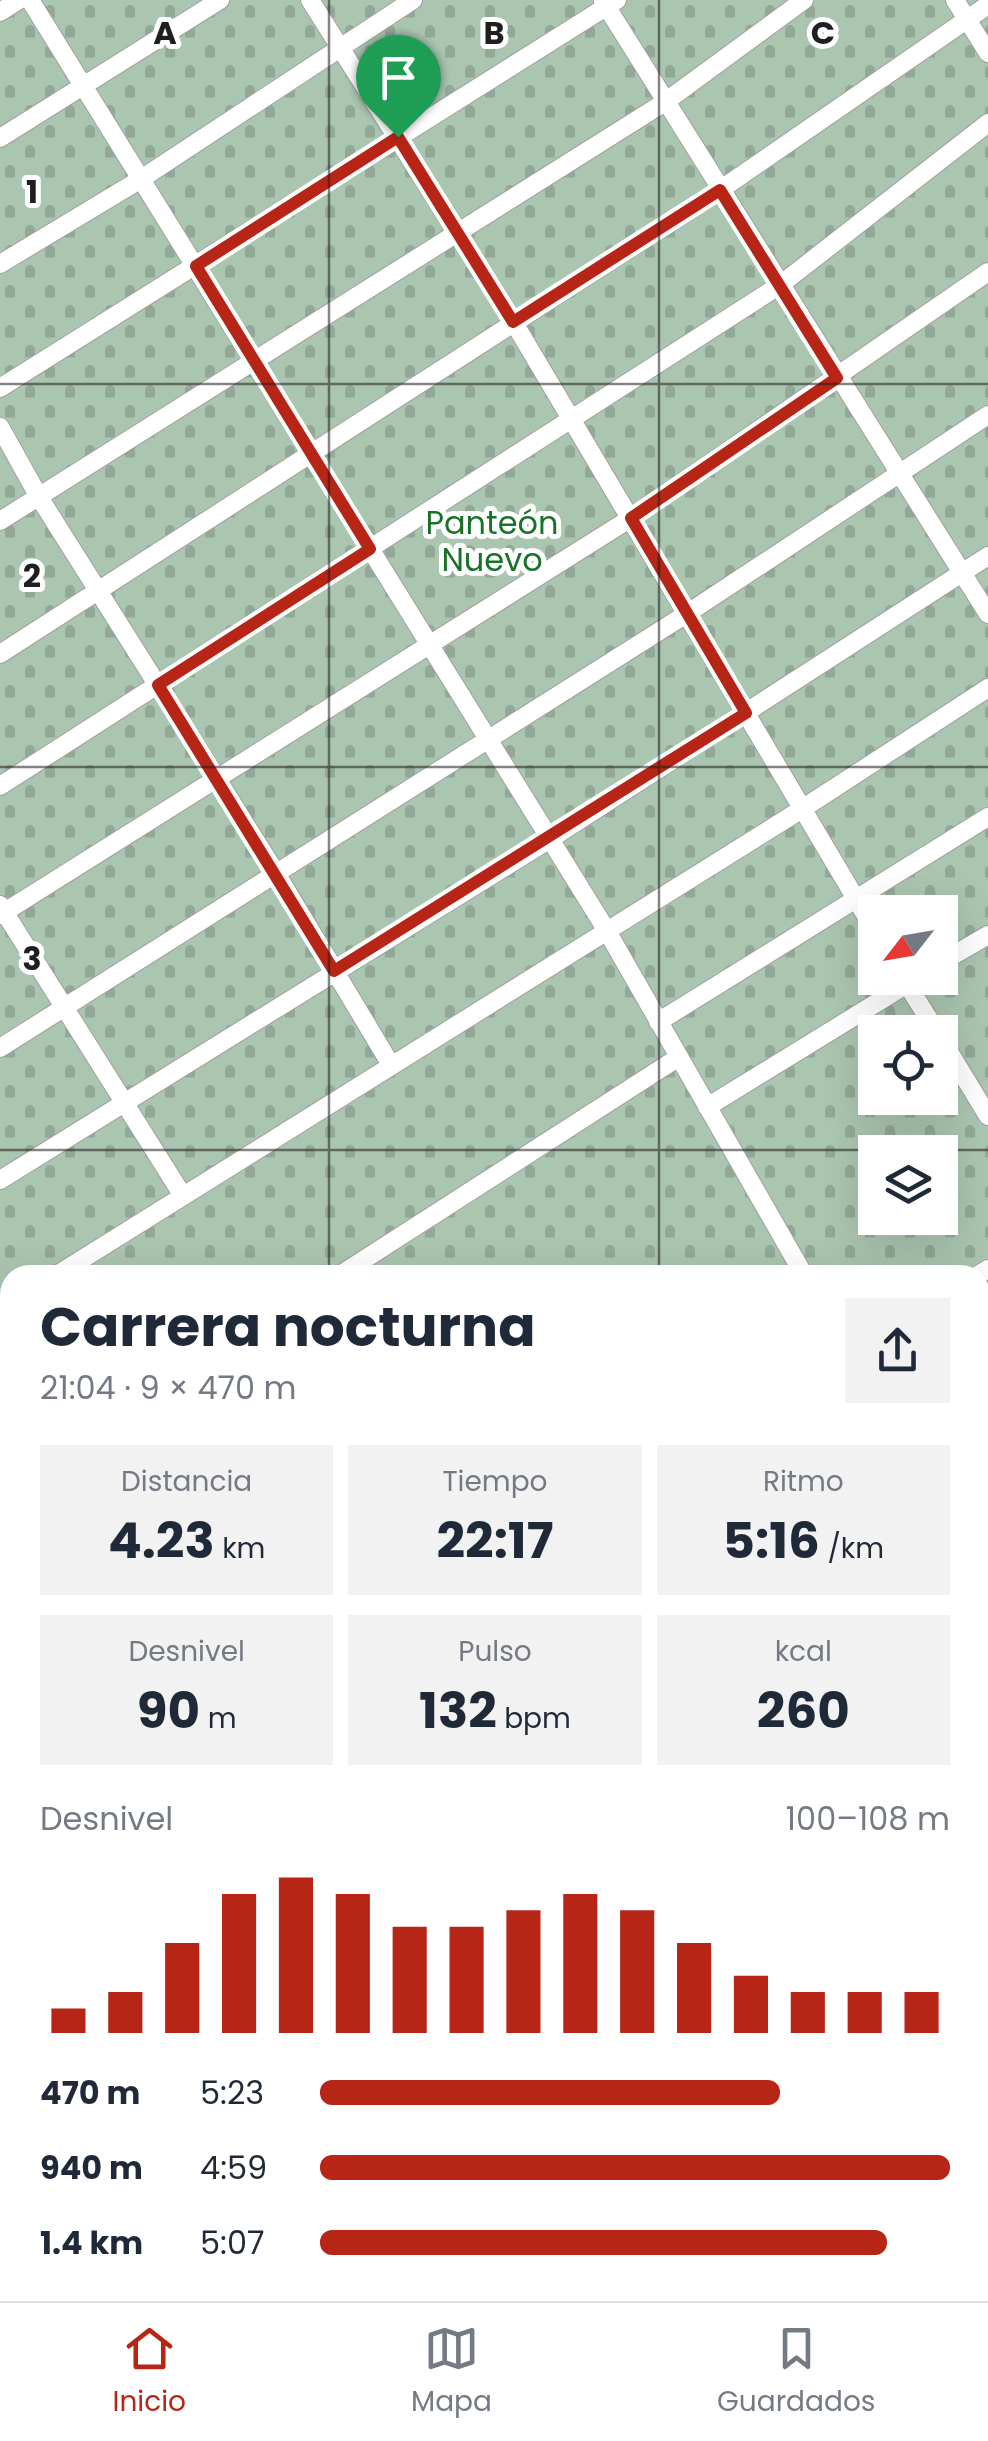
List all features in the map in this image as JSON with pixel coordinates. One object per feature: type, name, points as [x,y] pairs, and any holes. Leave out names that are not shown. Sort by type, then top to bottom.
[{"type":"lane","points":[[0,12],[19,0]]},
{"type":"lane","points":[[30,0],[607,931],[798,1265]]},
{"type":"lane","points":[[0,138],[220,0]]},
{"type":"lane","points":[[310,0],[513,322],[858,903]]},
{"type":"lane","points":[[0,264],[141,179],[413,0]]},
{"type":"lane","points":[[0,521],[666,102],[804,0]]},
{"type":"lane","points":[[954,0],[988,53]]},
{"type":"lane","points":[[0,388],[609,2],[720,190],[988,614]]},
{"type":"lane","points":[[0,654],[720,190],[988,5]]},
{"type":"lane","points":[[0,786],[780,284],[988,123]]},
{"type":"lane","points":[[183,1196],[2,911],[631,518],[988,272]]},
{"type":"lane","points":[[0,1048],[688,613],[988,415]]},
{"type":"lane","points":[[0,428],[391,1065]]},
{"type":"lane","points":[[0,1180],[550,838],[988,556]]},
{"type":"lane","points":[[73,1265],[802,809],[988,688]]},
{"type":"lane","points":[[658,1022],[988,817]]},
{"type":"lane","points":[[958,953],[988,934]]},
{"type":"lane","points":[[707,1107],[884,995]]},
{"type":"lane","points":[[356,1265],[679,1057]]},
{"type":"lane","points":[[958,1067],[988,1116]]},
{"type":"green space","name":"Panteón Nuevo","points":[[0,0],[988,0],[988,1265],[0,1265]]},
{"type":"route","points":[[398,137],[513,322],[720,190],[837,378],[631,518],[746,713],[334,971],[158,685],[370,549],[196,266],[398,137]]}]
